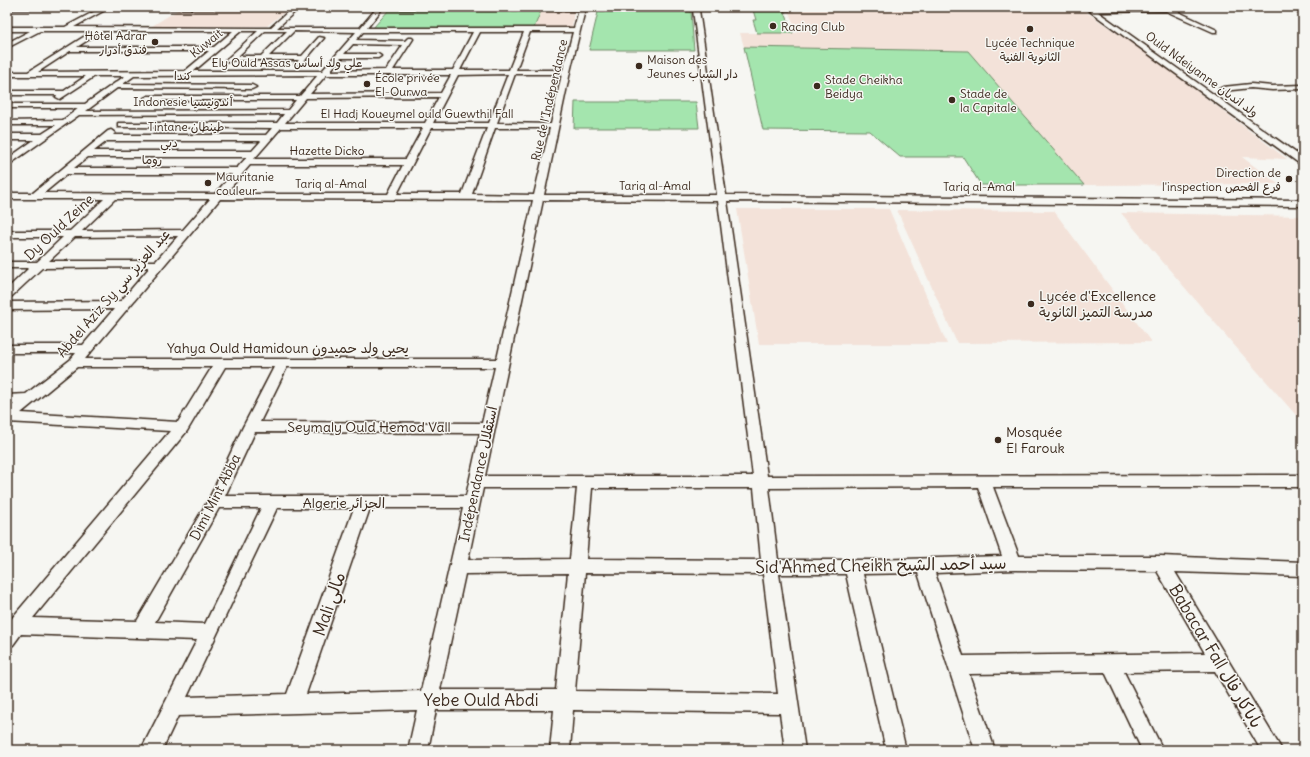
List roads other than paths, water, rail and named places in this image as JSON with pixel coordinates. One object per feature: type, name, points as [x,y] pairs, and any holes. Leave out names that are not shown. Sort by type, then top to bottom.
[{"type":"street","points":[[8,7],[791,8]]},
{"type":"street","points":[[67,29],[106,7]]},
{"type":"street","points":[[79,29],[116,7]]},
{"type":"street","points":[[1286,7],[1303,12]]},
{"type":"street","points":[[213,74],[231,58],[296,8]]},
{"type":"street","name":"Abdel Aziz Sy عبد العزيز سي","points":[[7,417],[74,363],[216,196],[381,8]]},
{"type":"street","name":"Rue de l'Indépendance","points":[[539,197],[566,72],[578,30],[582,8]]},
{"type":"street","points":[[696,8],[761,483],[770,566],[795,750]]},
{"type":"street","points":[[1089,8],[1165,8],[1215,31]]},
{"type":"street","name":"Ould Ndeiyanne ولد انديان","points":[[1089,8],[1303,162]]},
{"type":"street","points":[[7,29],[578,30]]},
{"type":"street","points":[[7,46],[38,29]]},
{"type":"street","points":[[29,74],[101,29]]},
{"type":"street","name":"Kuwait","points":[[186,74],[240,29]]},
{"type":"street","points":[[263,58],[293,29]]},
{"type":"street","points":[[388,73],[407,43],[418,29]]},
{"type":"street","points":[[391,197],[478,29]]},
{"type":"street","points":[[466,197],[528,29]]},
{"type":"street","points":[[284,38],[291,38]]},
{"type":"street","points":[[291,73],[321,38]]},
{"type":"street","points":[[341,38],[407,43]]},
{"type":"street","points":[[68,49],[217,49]]},
{"type":"street","points":[[339,56],[378,56]]},
{"type":"street","points":[[231,58],[304,58]]},
{"type":"street","name":"Ely Ould Assas علي ولد أساس","points":[[7,74],[566,72]]},
{"type":"street","points":[[242,98],[265,73]]},
{"type":"street","points":[[47,106],[93,74]]},
{"type":"street","points":[[7,163],[132,74]]},
{"type":"street","name":"كندا","points":[[115,86],[252,87]]},
{"type":"street","points":[[162,87],[148,98],[444,95]]},
{"type":"street","points":[[1202,89],[1248,91],[1272,88],[1303,87]]},
{"type":"street","points":[[7,93],[66,93]]},
{"type":"street","points":[[7,106],[88,106]]},
{"type":"street","name":"Indonesie أندونيسيا","points":[[77,113],[289,112]]},
{"type":"street","points":[[35,196],[135,113]]},
{"type":"street","points":[[7,123],[65,122]]},
{"type":"street","name":"El Hadj Koueymel ould Guewthil Fall","points":[[121,124],[555,126]]},
{"type":"street","points":[[7,137],[43,137]]},
{"type":"street","name":"Tintane طينطان","points":[[105,138],[267,138]]},
{"type":"street","name":"دبي","points":[[85,154],[253,154]]},
{"type":"street","name":"Hazette Dicko","points":[[246,162],[408,162]]},
{"type":"street","name":"روما","points":[[65,171],[238,171]]},
{"type":"street","name":"Tariq al-Amal","points":[[9,198],[35,196],[216,196],[1303,202]]},
{"type":"street","name":"Dy Ould Zeine","points":[[7,295],[113,196]]},
{"type":"street","name":"Indépendance استقلال","points":[[418,750],[539,197]]},
{"type":"street","points":[[7,234],[186,233]]},
{"type":"street","points":[[7,265],[159,264]]},
{"type":"street","points":[[7,306],[123,305]]},
{"type":"street","points":[[7,349],[86,349]]},
{"type":"street","name":"Yahya Ould Hamidoun يحيى ولد حميدون","points":[[74,363],[503,363]]},
{"type":"street","points":[[12,632],[182,427],[221,363]]},
{"type":"street","name":"Dimi Mint Abba","points":[[142,629],[215,502],[250,427],[283,363]]},
{"type":"street","points":[[7,400],[30,399]]},
{"type":"street","points":[[7,417],[182,427]]},
{"type":"street","name":"Seymaly Ould Hemod Vall","points":[[250,427],[488,428]]},
{"type":"street","points":[[983,481],[1013,563]]},
{"type":"street","points":[[477,482],[761,483],[1303,481]]},
{"type":"street","points":[[560,750],[585,482]]},
{"type":"street","name":"Algerie الجزائر","points":[[215,502],[472,502]]},
{"type":"street","points":[[151,750],[210,632],[272,502]]},
{"type":"street","name":"Mali مالي","points":[[293,704],[364,503]]},
{"type":"street","name":"Sid'Ahmed Cheikh سيد أحمد الشيخ","points":[[458,566],[577,565],[853,567],[1013,563],[1161,563],[1303,569]]},
{"type":"street","name":"Babacar Fall باباكار فال","points":[[1161,563],[1272,750]]},
{"type":"street","points":[[924,566],[986,750]]},
{"type":"street","points":[[853,567],[896,750]]},
{"type":"street","points":[[12,632],[142,629],[210,632]]},
{"type":"street","points":[[958,665],[1220,662]]},
{"type":"street","points":[[1110,663],[1153,750]]},
{"type":"street","name":"Yebe Ould Abdi","points":[[173,707],[429,700],[564,700],[788,704]]},
{"type":"place","name":"Racing Club","points":[[773,26]]},
{"type":"place","name":"Lycée Technique الثانوية الفنية","points":[[1030,29]]},
{"type":"place","name":"Hôtel Adrar فندق أدرار","points":[[155,42]]},
{"type":"place","name":"Maison des Jeunes دار الشباب","points":[[639,66]]},
{"type":"place","name":"École privée El-Ourwa","points":[[367,84]]},
{"type":"place","name":"Stade Cheikha Beidya","points":[[817,86]]},
{"type":"place","name":"Stade de la Capitale","points":[[952,100]]},
{"type":"place","name":"Direction de l'inspection فرع الفحص","points":[[1289,179]]},
{"type":"place","name":"Mauritanie couleur","points":[[208,183]]},
{"type":"place","name":"Lycée d'Excellence مدرسة التميز الثانوية","points":[[1031,304]]},
{"type":"place","name":"Mosquée El Farouk","points":[[998,440]]}]
